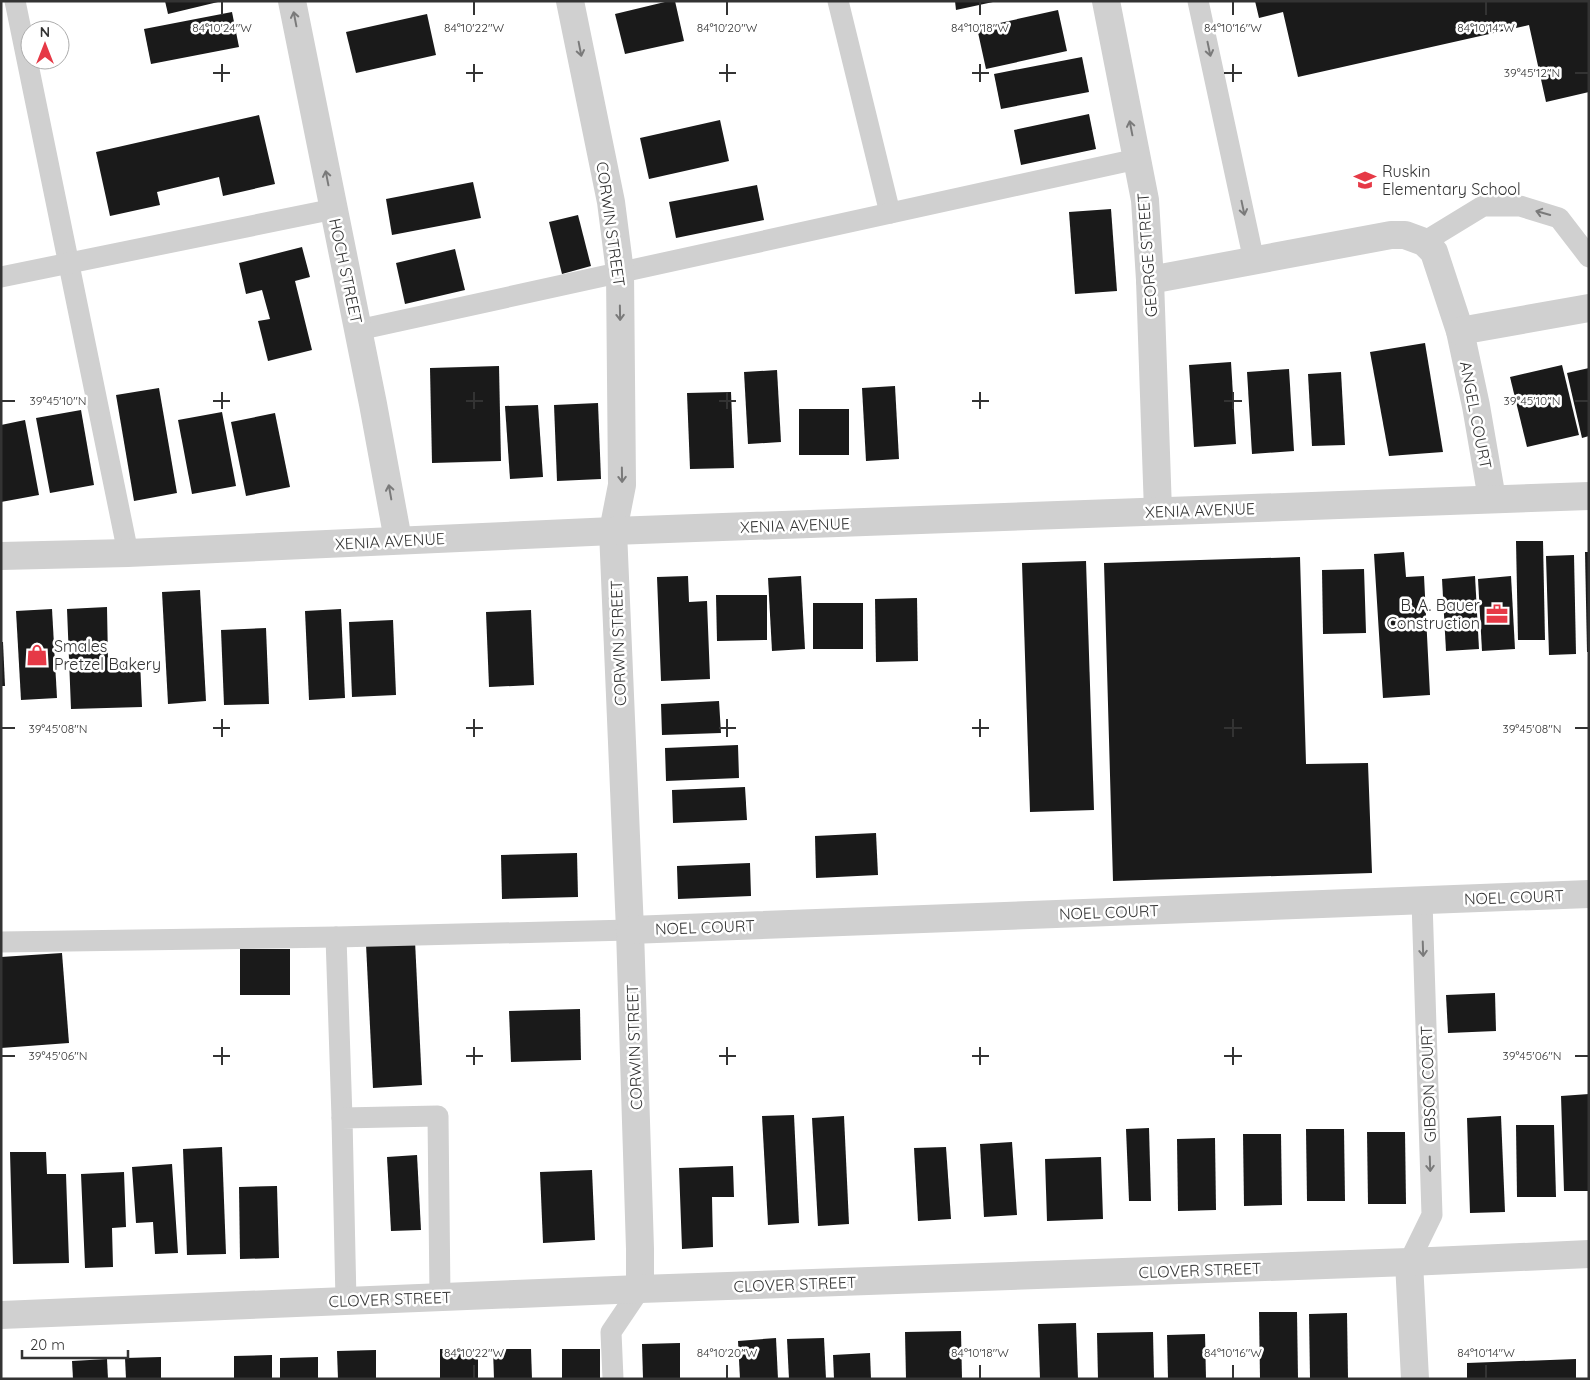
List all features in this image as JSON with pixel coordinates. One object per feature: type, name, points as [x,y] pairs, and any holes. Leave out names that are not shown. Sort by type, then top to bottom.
[{"type":"street","name":"HOCH STREET","points":[[292,1],[398,540]]},
{"type":"street","name":"CORWIN STREET","points":[[570,1],[611,202],[620,272],[622,485],[613,531],[630,930],[640,1289]]},
{"type":"street","name":"GEORGE STREET","points":[[1106,1],[1145,200],[1150,280],[1158,511]]},
{"type":"street","points":[[1150,280],[1391,235],[1405,235],[1424,242]]},
{"type":"street","name":"ANGEL COURT","points":[[1424,242],[1434,252],[1460,331],[1476,406],[1492,499]]},
{"type":"street","points":[[1460,331],[1589,308]]},
{"type":"street","name":"XENIA AVENUE","points":[[1,556],[128,553],[613,531],[1589,496]]},
{"type":"street","name":"NOEL COURT","points":[[630,930],[1589,894]]},
{"type":"street","name":"CLOVER STREET","points":[[1,1315],[1589,1254]]},
{"type":"street","points":[[1410,1262],[1415,1379]]},
{"type":"lane","points":[[15,1],[128,553]]},
{"type":"lane","points":[[838,1],[890,213]]},
{"type":"lane","points":[[1198,1],[1254,261]]},
{"type":"lane","points":[[358,330],[1137,159]]},
{"type":"lane","points":[[1424,242],[1483,206],[1520,206],[1559,218],[1589,257]]},
{"type":"lane","points":[[1,277],[334,209]]},
{"type":"lane","name":"GIBSON COURT","points":[[1410,1262],[1432,1215],[1422,901]]},
{"type":"lane","points":[[1,942],[630,930]]},
{"type":"lane","points":[[336,937],[346,1301]]},
{"type":"lane","points":[[342,1118],[438,1116],[440,1297]]},
{"type":"lane","points":[[613,1379],[611,1332],[640,1289]]},
{"type":"building","points":[[165,1],[218,1],[218,2],[168,14]]},
{"type":"building","points":[[675,1],[684,41],[625,54],[615,14]]},
{"type":"building","points":[[955,1],[992,1],[993,2],[956,10]]},
{"type":"building","points":[[1255,1],[1589,1],[1589,92],[1546,102],[1529,25],[1298,77],[1283,12],[1259,18]]},
{"type":"building","points":[[1058,10],[1067,51],[986,69],[977,28]]},
{"type":"building","points":[[232,12],[239,47],[151,64],[144,29]]},
{"type":"building","points":[[427,14],[436,55],[356,73],[346,32]]},
{"type":"building","points":[[1082,57],[1089,92],[1001,109],[994,74]]},
{"type":"building","points":[[1089,114],[1096,149],[1021,165],[1014,130]]},
{"type":"building","points":[[259,115],[275,184],[223,196],[219,177],[157,192],[160,205],[110,216],[96,152]]},
{"type":"building","points":[[720,120],[729,161],[649,179],[640,138]]},
{"type":"building","points":[[473,182],[481,218],[392,235],[386,199]]},
{"type":"building","points":[[757,185],[764,220],[676,238],[669,202]]},
{"type":"building","points":[[1111,209],[1117,291],[1075,294],[1069,212]]},
{"type":"building","points":[[578,215],[591,266],[562,274],[549,222]]},
{"type":"building","points":[[302,247],[310,277],[295,281],[312,350],[268,361],[258,321],[270,319],[262,290],[246,294],[239,263]]},
{"type":"building","points":[[455,249],[465,290],[405,304],[396,263]]},
{"type":"building","points":[[1425,343],[1443,452],[1389,456],[1370,352]]},
{"type":"building","points":[[1231,362],[1236,444],[1194,447],[1189,365]]},
{"type":"building","points":[[1562,365],[1579,435],[1527,447],[1510,377]]},
{"type":"building","points":[[499,366],[501,461],[432,463],[430,368]]},
{"type":"building","points":[[1589,368],[1589,436],[1582,438],[1567,373]]},
{"type":"building","points":[[1289,369],[1294,451],[1252,454],[1247,372]]},
{"type":"building","points":[[777,370],[781,442],[748,444],[744,372]]},
{"type":"building","points":[[1341,372],[1345,445],[1312,446],[1308,374]]},
{"type":"building","points":[[895,386],[899,459],[866,461],[862,388]]},
{"type":"building","points":[[159,388],[177,493],[134,501],[116,395]]},
{"type":"building","points":[[731,392],[734,468],[690,469],[687,393]]},
{"type":"building","points":[[598,403],[601,479],[557,481],[554,405]]},
{"type":"building","points":[[538,405],[543,477],[510,479],[505,406]]},
{"type":"building","points":[[799,409],[849,409],[849,455],[799,455]]},
{"type":"building","points":[[81,410],[94,485],[50,493],[36,418]]},
{"type":"building","points":[[222,412],[236,486],[192,494],[178,420]]},
{"type":"building","points":[[275,413],[290,487],[246,496],[231,422]]},
{"type":"building","points":[[25,420],[39,495],[1,502],[1,425]]},
{"type":"building","points":[[1516,541],[1543,541],[1545,640],[1518,640]]},
{"type":"building","points":[[1404,552],[1406,577],[1424,576],[1430,695],[1383,698],[1374,554]]},
{"type":"building","points":[[1585,552],[1589,552],[1589,652],[1587,652]]},
{"type":"building","points":[[1574,555],[1576,654],[1549,655],[1546,556]]},
{"type":"building","points":[[1300,557],[1306,764],[1368,763],[1372,873],[1113,881],[1104,563]]},
{"type":"building","points":[[1086,561],[1094,810],[1030,812],[1022,563]]},
{"type":"building","points":[[1364,569],[1366,633],[1323,634],[1322,570]]},
{"type":"building","points":[[688,576],[689,602],[707,601],[710,679],[661,681],[657,577]]},
{"type":"building","points":[[801,576],[805,649],[772,651],[768,578]]},
{"type":"building","points":[[1475,576],[1479,649],[1446,651],[1442,579]]},
{"type":"building","name":"B. A. Bauer Construction","points":[[1511,576],[1515,649],[1482,651],[1478,579]]},
{"type":"building","points":[[200,590],[206,701],[168,704],[162,592]]},
{"type":"building","points":[[716,595],[767,595],[767,640],[717,641]]},
{"type":"building","points":[[917,598],[918,661],[876,662],[875,599]]},
{"type":"building","points":[[813,603],[863,603],[863,649],[813,649]]},
{"type":"building","points":[[107,607],[108,661],[140,660],[142,707],[71,709],[67,609]]},
{"type":"building","name":"Smales Pretzel Bakery","points":[[52,609],[57,698],[21,700],[16,611]]},
{"type":"building","points":[[341,609],[345,698],[309,700],[305,611]]},
{"type":"building","points":[[531,610],[534,685],[489,687],[486,612]]},
{"type":"building","points":[[393,620],[396,695],[352,697],[349,622]]},
{"type":"building","points":[[266,628],[269,704],[224,705],[221,630]]},
{"type":"building","points":[[1,642],[3,642],[5,686],[1,686]]},
{"type":"building","points":[[719,701],[721,733],[662,735],[661,704]]},
{"type":"building","points":[[738,745],[739,778],[666,781],[665,748]]},
{"type":"building","points":[[745,787],[747,820],[673,823],[672,790]]},
{"type":"building","points":[[876,833],[878,875],[816,878],[815,836]]},
{"type":"building","points":[[577,853],[578,897],[502,899],[501,855]]},
{"type":"building","points":[[750,863],[751,896],[678,899],[677,866]]},
{"type":"building","points":[[415,941],[422,1085],[373,1088],[366,944]]},
{"type":"building","points":[[240,949],[290,949],[290,995],[240,995]]},
{"type":"building","points":[[62,953],[69,1043],[1,1048],[1,957]]},
{"type":"building","points":[[1495,993],[1496,1031],[1448,1033],[1446,995]]},
{"type":"building","points":[[580,1009],[581,1060],[511,1062],[509,1011]]},
{"type":"building","points":[[1589,1094],[1589,1191],[1564,1191],[1561,1096]]},
{"type":"building","points":[[794,1115],[799,1223],[768,1225],[762,1116]]},
{"type":"building","points":[[844,1116],[849,1224],[818,1226],[812,1118]]},
{"type":"building","points":[[1501,1116],[1505,1212],[1470,1213],[1467,1118]]},
{"type":"building","points":[[1516,1125],[1554,1125],[1556,1197],[1517,1197]]},
{"type":"building","points":[[1149,1128],[1151,1201],[1129,1201],[1126,1129]]},
{"type":"building","points":[[1306,1129],[1344,1129],[1345,1201],[1307,1201]]},
{"type":"building","points":[[1367,1132],[1405,1132],[1406,1204],[1368,1204]]},
{"type":"building","points":[[1243,1134],[1281,1134],[1282,1205],[1244,1206]]},
{"type":"building","points":[[1215,1138],[1216,1210],[1178,1211],[1177,1139]]},
{"type":"building","points":[[1012,1142],[1017,1215],[984,1217],[980,1144]]},
{"type":"building","points":[[222,1147],[226,1254],[187,1255],[183,1149]]},
{"type":"building","points":[[946,1147],[951,1219],[918,1221],[914,1148]]},
{"type":"building","points":[[10,1152],[46,1152],[47,1174],[66,1174],[69,1263],[13,1264]]},
{"type":"building","points":[[417,1155],[421,1230],[391,1231],[387,1157]]},
{"type":"building","points":[[1101,1157],[1103,1219],[1047,1221],[1045,1159]]},
{"type":"building","points":[[172,1164],[178,1253],[155,1254],[153,1222],[136,1223],[132,1167]]},
{"type":"building","points":[[733,1166],[734,1197],[712,1197],[713,1247],[682,1249],[679,1168]]},
{"type":"building","points":[[592,1170],[595,1240],[543,1243],[540,1172]]},
{"type":"building","points":[[124,1172],[126,1227],[112,1228],[113,1267],[85,1268],[81,1174]]},
{"type":"building","points":[[277,1186],[279,1258],[240,1259],[239,1187]]},
{"type":"building","points":[[1259,1312],[1297,1312],[1298,1379],[1260,1379]]},
{"type":"building","points":[[1347,1313],[1348,1379],[1310,1379],[1309,1314]]},
{"type":"building","points":[[1076,1323],[1078,1379],[1040,1379],[1038,1324]]},
{"type":"building","points":[[961,1331],[962,1379],[906,1379],[905,1332]]},
{"type":"building","points":[[1153,1332],[1154,1379],[1098,1379],[1097,1333]]},
{"type":"building","points":[[1205,1334],[1206,1379],[1168,1379],[1167,1335]]},
{"type":"building","points":[[776,1338],[778,1379],[740,1379],[738,1341]]},
{"type":"building","points":[[824,1338],[826,1379],[789,1379],[787,1339]]},
{"type":"building","points":[[680,1343],[680,1379],[643,1379],[642,1344]]},
{"type":"building","points":[[440,1349],[478,1349],[478,1379],[440,1379]]},
{"type":"building","points":[[493,1349],[531,1349],[532,1379],[494,1379]]},
{"type":"building","points":[[562,1349],[600,1349],[600,1379],[562,1379]]},
{"type":"building","points":[[376,1350],[376,1379],[338,1379],[337,1351]]},
{"type":"building","points":[[870,1353],[871,1379],[834,1379],[833,1355]]},
{"type":"building","points":[[272,1355],[272,1379],[234,1379],[234,1356]]},
{"type":"building","points":[[161,1357],[161,1379],[126,1379],[125,1358]]},
{"type":"building","points":[[318,1357],[318,1379],[280,1379],[280,1358]]},
{"type":"building","points":[[107,1359],[108,1379],[73,1379],[72,1361]]},
{"type":"building","points":[[1576,1359],[1576,1379],[1467,1379],[1467,1363]]},
{"type":"place","name":"Ruskin Elementary School","points":[[1365,180]]},
{"type":"place","name":"B. A. Bauer Construction","points":[[1497,614]]},
{"type":"place","name":"Smales Pretzel Bakery","points":[[37,655]]}]
